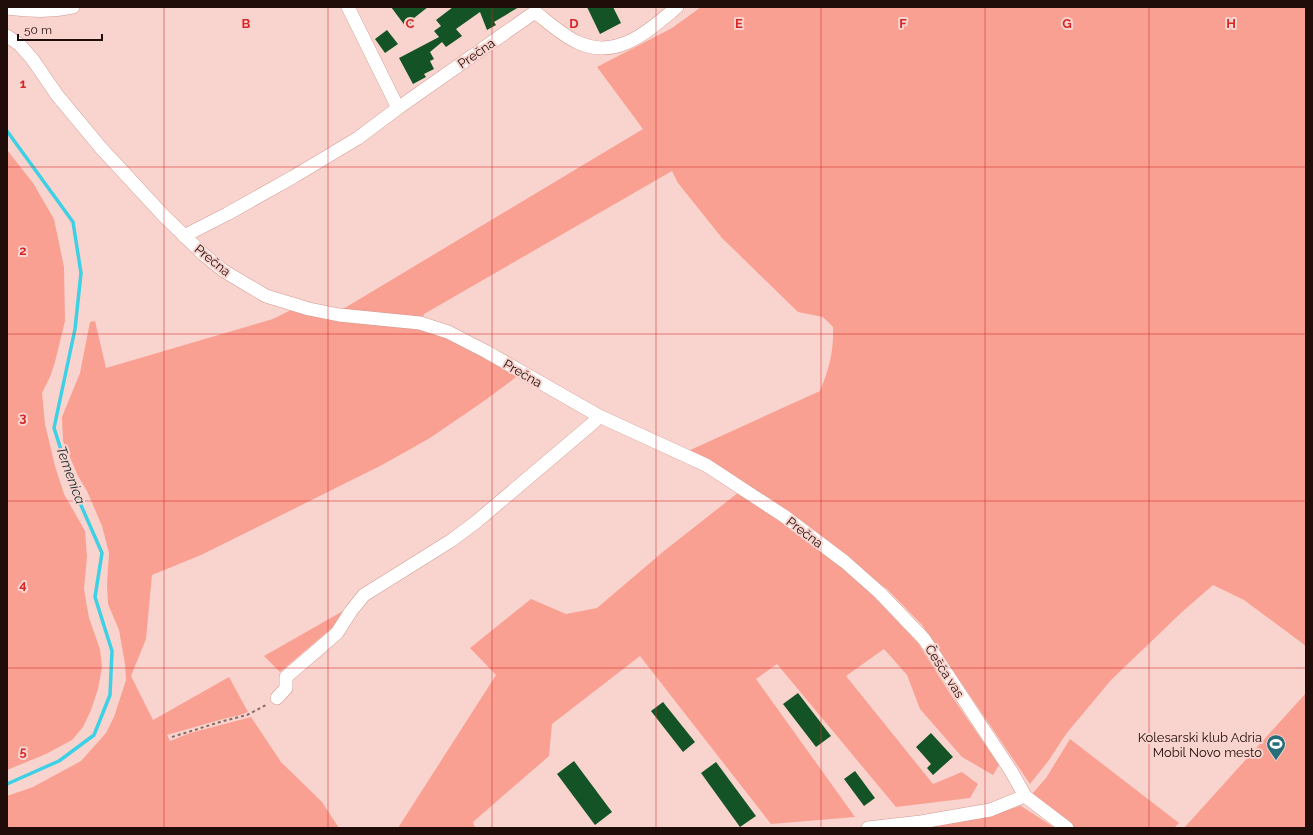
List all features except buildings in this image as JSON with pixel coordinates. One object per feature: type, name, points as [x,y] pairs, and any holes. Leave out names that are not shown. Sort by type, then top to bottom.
[{"type":"street","points":[[7,8],[43,11],[61,10],[73,7]]},
{"type":"street","name":"Prečna","points":[[184,236],[260,195],[358,138],[536,9],[577,42],[599,49],[619,46],[636,38],[677,7]]},
{"type":"street","points":[[351,8],[398,108]]},
{"type":"street","name":"Prečna","points":[[7,36],[20,45],[34,60],[57,96],[163,215],[203,254],[224,271],[266,296],[296,306],[339,315],[420,324],[448,332],[487,352],[599,416],[706,465],[784,516],[845,562]]},
{"type":"street","points":[[277,698],[286,688],[286,677],[337,632],[364,595],[452,540],[476,522],[594,422],[599,416]]},
{"type":"street","name":"Češča vas","points":[[845,562],[880,593],[924,639],[1011,771],[1025,796],[1067,828]]},
{"type":"street","points":[[868,828],[920,822],[990,810],[1025,796]]},
{"type":"path","points":[[172,737],[247,715],[266,706],[277,698]]},
{"type":"shaded area","points":[[701,7],[1306,7],[1306,646],[1244,600],[1213,585],[1182,612],[1111,680],[1066,734],[1049,760],[1030,784],[922,625],[888,590],[781,506],[688,451],[820,391],[830,360],[833,344],[833,327],[823,317],[798,312],[722,238],[678,183],[672,171],[424,314],[422,320],[343,309],[643,129],[597,67],[672,28]]},
{"type":"shaded area","points":[[7,150],[33,183],[54,219],[64,267],[65,321],[55,362],[42,393],[45,424],[55,466],[64,494],[85,531],[87,557],[84,589],[89,618],[100,649],[102,667],[98,689],[91,710],[83,727],[72,740],[46,754],[7,770]]},
{"type":"shaded area","points":[[291,310],[421,329],[446,337],[519,375],[430,438],[382,465],[201,555],[152,575],[146,639],[131,676],[153,720],[229,677],[248,712],[167,735],[170,741],[190,733],[251,717],[281,762],[322,802],[339,828],[7,828],[7,796],[33,787],[81,761],[106,733],[114,717],[126,680],[125,664],[119,630],[108,604],[107,584],[109,553],[102,526],[63,441],[62,417],[80,373],[90,322],[95,321],[106,368],[273,319]]},
{"type":"shaded area","points":[[739,492],[837,563],[864,586],[918,643],[951,695],[999,765],[993,775],[962,757],[920,709],[907,675],[884,649],[846,676],[933,784],[962,772],[978,784],[970,798],[896,807],[777,664],[756,679],[855,817],[771,824],[640,656],[552,724],[549,756],[473,822],[475,828],[398,828],[496,675],[470,648],[531,599],[566,614],[597,608],[664,551]]},
{"type":"shaded area","points":[[343,611],[346,616],[280,672],[264,656]]},
{"type":"shaded area","name":"Kolesarski klub Adria Mobil Novo mesto","points":[[1306,693],[1306,828],[1184,828]]},
{"type":"shaded area","points":[[1070,739],[1179,823],[1174,828],[1072,828],[1032,794],[1046,778]]},
{"type":"shaded area","points":[[1021,806],[1055,828],[929,828]]},
{"type":"waterway","name":"Temenica","points":[[7,131],[73,222],[81,273],[75,329],[54,428],[73,487],[102,553],[95,597],[112,651],[110,695],[94,735],[59,761],[7,784]]},
{"type":"place","name":"Kolesarski klub Adria Mobil Novo mesto","points":[[1276,761]]}]
